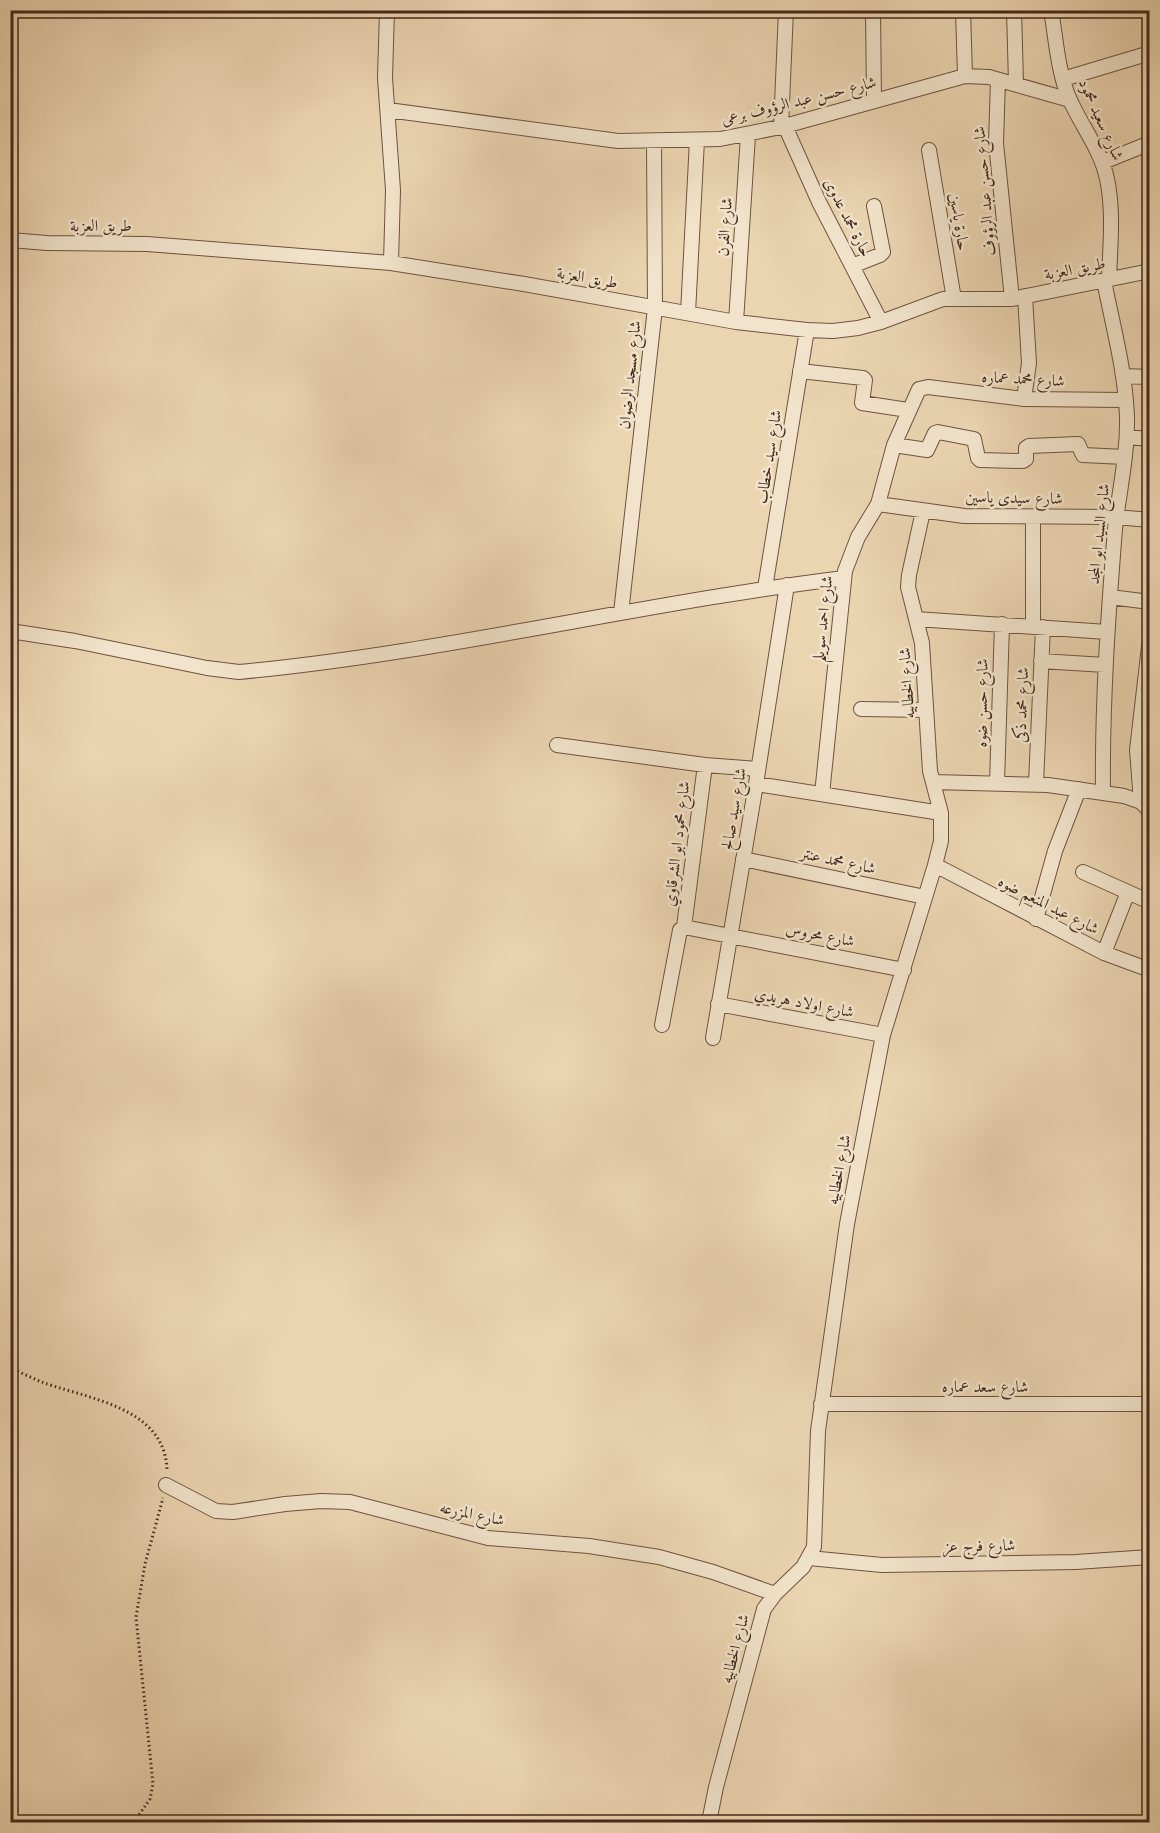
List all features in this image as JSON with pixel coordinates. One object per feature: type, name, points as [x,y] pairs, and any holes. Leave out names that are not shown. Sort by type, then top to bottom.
[{"type":"street","points":[[387,10],[385,78],[393,190],[391,263]]},
{"type":"street","points":[[783,127],[786,10]]},
{"type":"street","points":[[873,10],[874,101]]},
{"type":"street","points":[[963,10],[964,76]]},
{"type":"street","points":[[1014,10],[1016,83]]},
{"type":"street","name":"شارع سعيد محمود","points":[[1051,10],[1070,100],[1102,162],[1111,201],[1106,281]]},
{"type":"street","points":[[1064,79],[1149,53]]},
{"type":"street","name":"شارع حسن عبد الرؤوف برعى","points":[[388,110],[618,141],[654,141],[720,140],[748,135],[964,76],[976,75],[1016,83],[1070,100]]},
{"type":"street","name":"شارع حسن عبد الرؤوف","points":[[998,80],[996,143],[1029,363],[1024,399]]},
{"type":"street","name":"حارة محمد عدوى","points":[[783,127],[881,322]]},
{"type":"street","name":"شارع الفرن","points":[[736,322],[748,135]]},
{"type":"street","points":[[688,313],[697,140]]},
{"type":"street","name":"شارع مسجد الرضوان","points":[[621,613],[655,308],[654,141]]},
{"type":"street","points":[[1102,162],[1149,143]]},
{"type":"street","name":"حارة ياسين","points":[[929,150],[954,299]]},
{"type":"street","points":[[852,266],[883,252],[874,207]]},
{"type":"street","name":"طريق العزبة","points":[[10,240],[47,243],[147,244],[391,263],[736,322],[807,330],[858,328],[943,299],[1018,297],[1149,271]]},
{"type":"street","name":"شارع السيد ابو المجد","points":[[1103,793],[1107,632],[1116,517],[1126,437],[1124,376],[1106,281]]},
{"type":"street","name":"شارع سيد خطاب","points":[[765,588],[807,330]]},
{"type":"street","points":[[800,371],[863,378],[865,380],[862,402],[864,404],[908,410]]},
{"type":"street","points":[[1124,376],[1149,376]]},
{"type":"street","name":"شارع محمد عماره","points":[[919,389],[928,387],[1024,399],[1126,400]]},
{"type":"street","name":"شارع احمد سويلم","points":[[822,794],[844,578],[858,537],[878,504],[894,445],[919,389]]},
{"type":"street","points":[[894,445],[927,450],[934,433],[938,432],[974,439],[980,460],[1023,461],[1026,459],[1026,448],[1029,446],[1078,444],[1083,455],[1125,457]]},
{"type":"street","points":[[1126,437],[1149,439]]},
{"type":"street","name":"شارع سيدى ياسين","points":[[878,504],[964,516],[1116,517],[1149,520]]},
{"type":"street","name":"شارع الخطابيه","points":[[709,1822],[760,1620],[775,1594],[803,1567],[814,1547],[816,1457],[821,1404],[847,1224],[884,1035],[941,841],[941,813],[930,771],[922,643],[908,587],[922,511]]},
{"type":"street","name":"شارع محمد ذكى","points":[[1033,516],[1041,661],[1036,783]]},
{"type":"street","points":[[10,631],[238,672],[449,645],[765,588],[844,578]]},
{"type":"street","name":"شارع سيد صالح","points":[[713,1038],[759,769],[787,585]]},
{"type":"street","points":[[1110,597],[1149,602]]},
{"type":"street","points":[[916,619],[1107,632]]},
{"type":"street","name":"شارع حسن ضوه","points":[[997,783],[1002,624]]},
{"type":"street","points":[[1145,806],[1137,750],[1144,735],[1149,638]]},
{"type":"street","points":[[1041,661],[1105,665]]},
{"type":"street","points":[[861,709],[926,710]]},
{"type":"street","points":[[557,745],[705,765],[759,769]]},
{"type":"street","name":"شارع محمود ابو الشرقاوي","points":[[662,1025],[680,930],[684,927],[705,765]]},
{"type":"street","points":[[933,782],[1036,783],[1124,796],[1145,806]]},
{"type":"street","points":[[756,784],[941,813]]},
{"type":"street","points":[[1036,919],[1055,851],[1079,789]]},
{"type":"street","name":"شارع محمد عنتر","points":[[743,859],[925,897]]},
{"type":"street","name":"شارع عبد المنعم ضوه","points":[[935,865],[1104,953],[1149,970]]},
{"type":"street","points":[[1083,872],[1149,902]]},
{"type":"street","points":[[1104,953],[1128,892]]},
{"type":"street","name":"شارع محروس","points":[[684,927],[904,970]]},
{"type":"street","name":"شارع اولاد هريدي","points":[[718,1004],[884,1035]]},
{"type":"street","name":"شارع سعد عماره","points":[[821,1404],[1149,1404]]},
{"type":"street","name":"شارع المزرعه","points":[[166,1485],[216,1511],[233,1512],[321,1501],[350,1502],[488,1538],[588,1546],[659,1557],[713,1572],[775,1594]]},
{"type":"street","name":"شارع فرج عز","points":[[809,1558],[882,1565],[1076,1562],[1149,1557]]},
{"type":"path","points":[[10,1366],[19,1373],[115,1406],[140,1419],[156,1433],[164,1453],[167,1468],[166,1485],[145,1564],[136,1617],[153,1784],[150,1799],[134,1822]]}]
